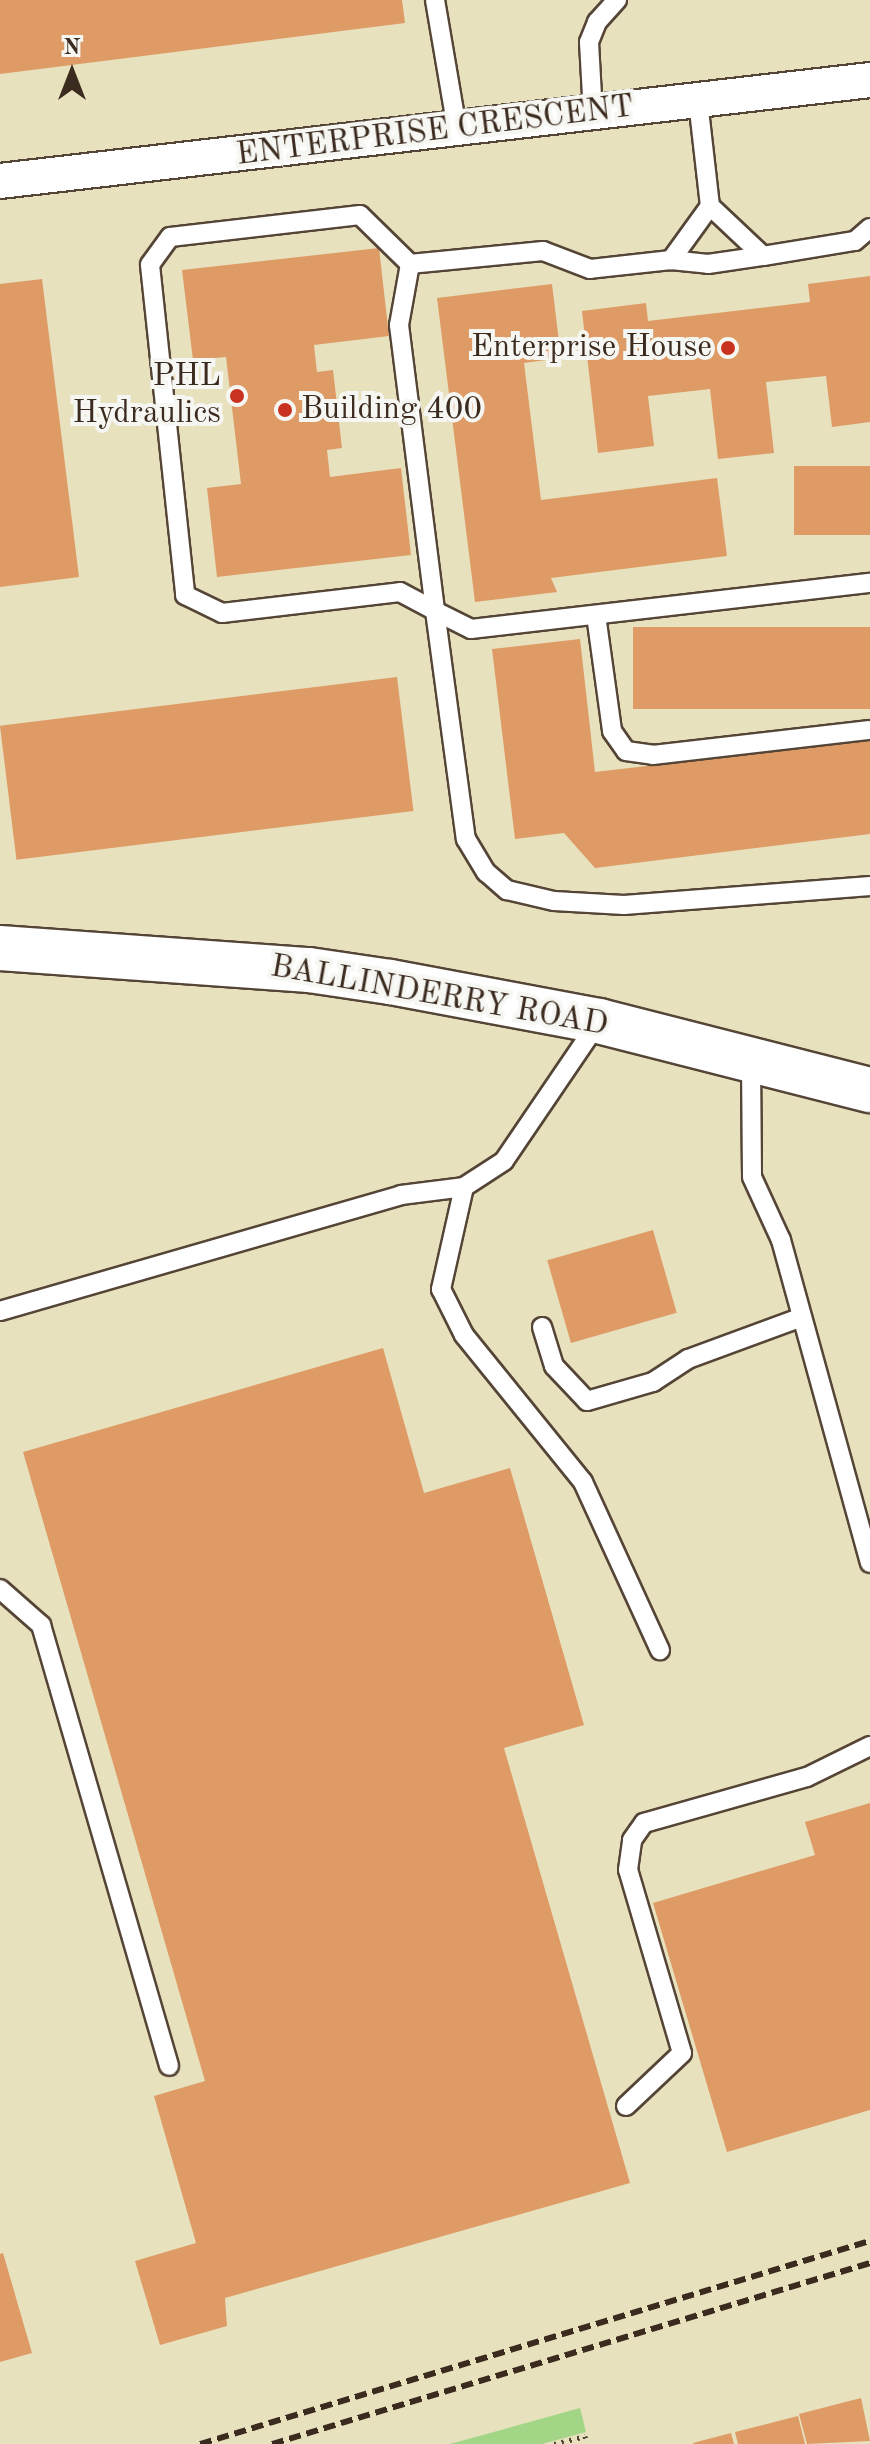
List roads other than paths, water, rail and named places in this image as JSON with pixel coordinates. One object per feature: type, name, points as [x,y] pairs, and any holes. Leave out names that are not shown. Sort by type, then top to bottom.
[{"type":"main road","name":"BALLINDERRY ROAD","points":[[0,948],[309,970],[599,1021],[870,1090]]},
{"type":"street","name":"ENTERPRISE CRESCENT","points":[[0,181],[870,80]]},
{"type":"lane","points":[[435,0],[457,129]]},
{"type":"lane","points":[[593,114],[589,42],[597,22],[617,0]]},
{"type":"lane","points":[[698,101],[710,206],[763,256]]},
{"type":"lane","points":[[671,260],[710,206]]},
{"type":"lane","points":[[410,264],[360,215],[170,237],[150,265],[185,595],[222,613],[400,592],[471,629],[870,583]]},
{"type":"lane","points":[[410,264],[543,251],[590,269],[671,260],[708,264],[855,241],[870,228]]},
{"type":"lane","points":[[410,264],[399,325],[466,839],[486,872],[507,890],[554,901],[624,905],[870,886]]},
{"type":"lane","points":[[596,615],[612,731],[626,751],[653,755],[870,730]]},
{"type":"lane","points":[[0,1311],[401,1195],[464,1187],[504,1161],[599,1021]]},
{"type":"lane","points":[[751,1061],[752,1177],[781,1240],[870,1563]]},
{"type":"lane","points":[[464,1187],[441,1289],[464,1335],[583,1482],[660,1650]]},
{"type":"lane","points":[[542,1327],[554,1366],[587,1401],[653,1382],[688,1359],[802,1317]]},
{"type":"lane","points":[[0,1589],[41,1625],[169,2066]]},
{"type":"lane","points":[[626,2106],[682,2053],[628,1870],[632,1840],[644,1823],[807,1777],[870,1746]]},
{"type":"railway","points":[[200,2444],[870,2241]]},
{"type":"railway","points":[[272,2444],[870,2263]]},
{"type":"place","name":"Enterprise House","points":[[728,348]]},
{"type":"place","name":"PHL Hydraulics","points":[[237,396]]},
{"type":"place","name":"Building 400","points":[[285,410]]}]
